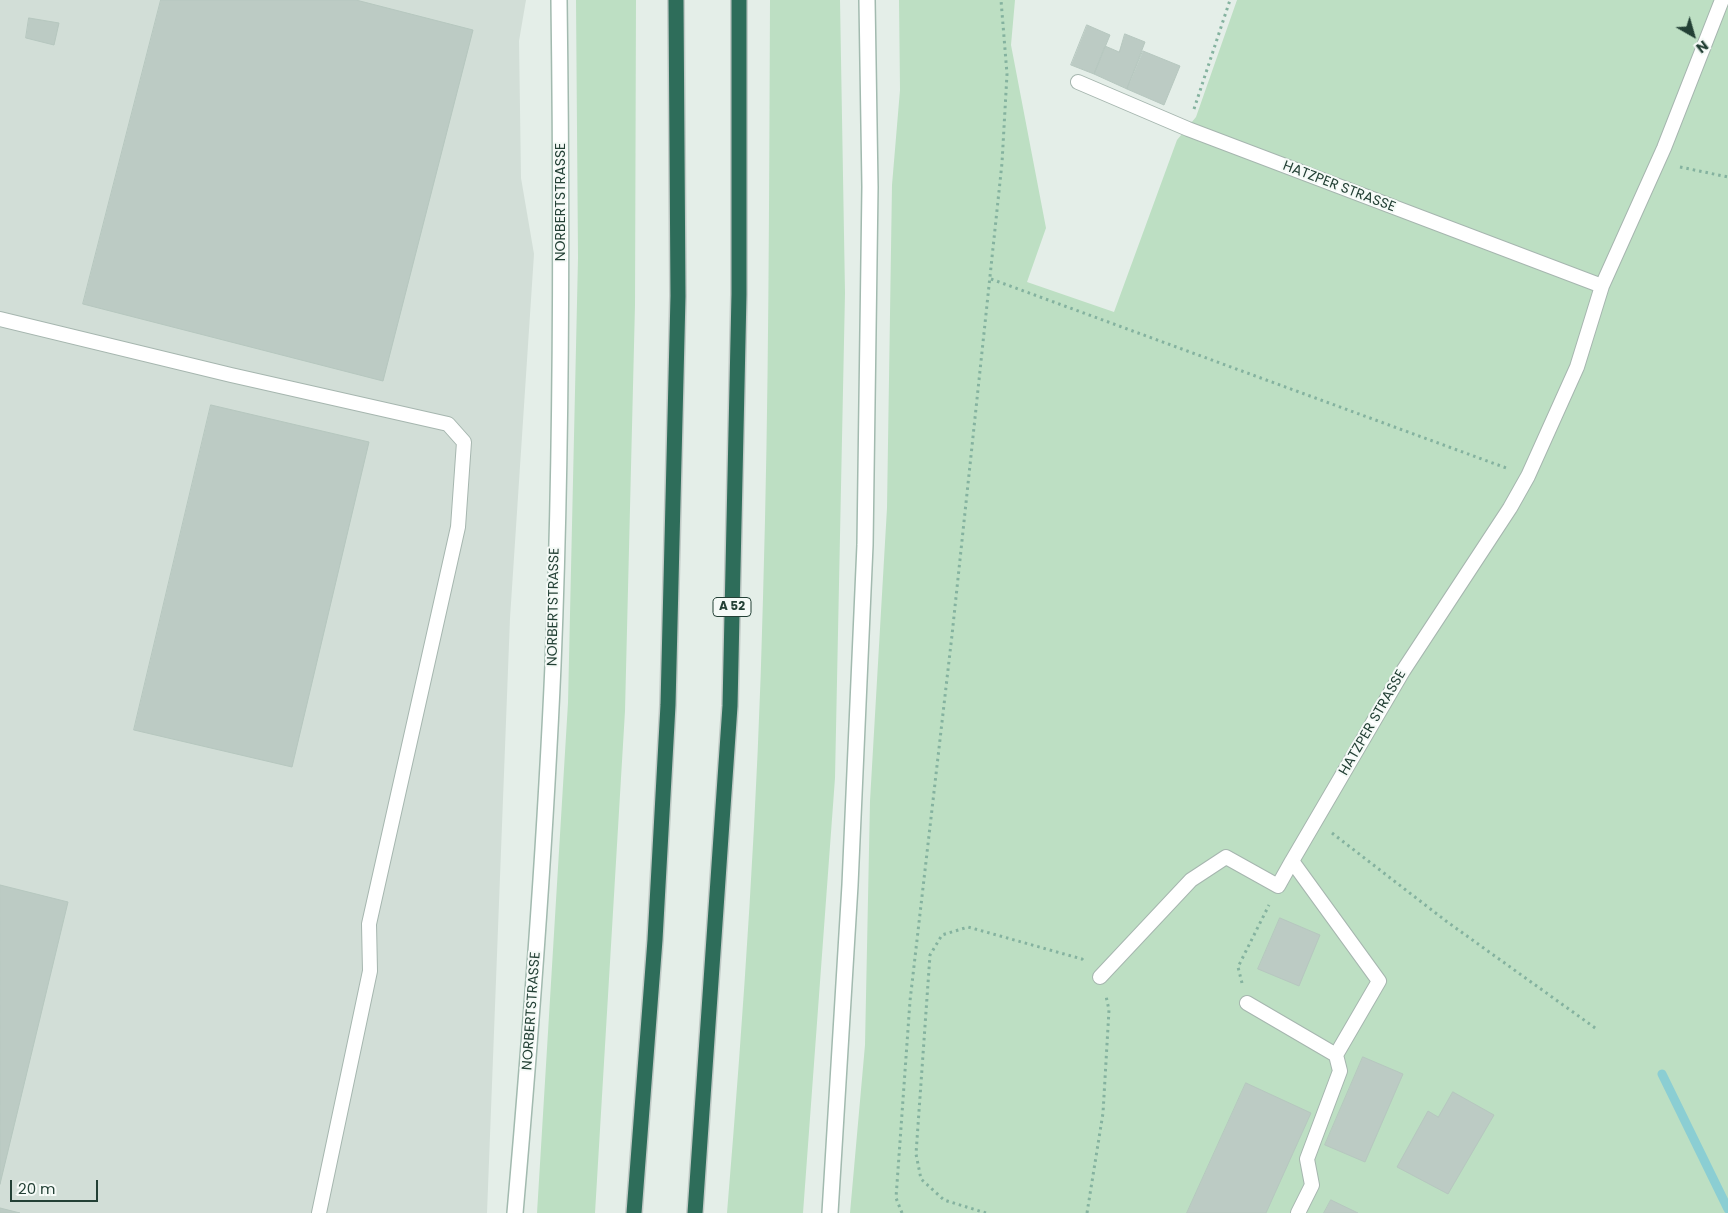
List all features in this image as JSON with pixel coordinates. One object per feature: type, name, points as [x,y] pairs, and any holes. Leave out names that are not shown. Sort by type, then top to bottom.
[{"type":"highway","points":[[634,1213],[655,940],[668,705],[678,296],[676,0]]},
{"type":"highway","name":"A 52","points":[[695,1213],[730,706],[739,304],[739,0]]},
{"type":"main road","name":"NORBERTSTRASSE","points":[[515,1213],[534,1000],[553,664],[560,349],[559,0]]},
{"type":"main road","points":[[830,1213],[850,884],[865,545],[870,187],[867,0]]},
{"type":"lane","name":"HATZPER STRASSE","points":[[1278,886],[1403,672],[1510,508],[1528,476],[1577,367],[1602,286],[1658,162],[1722,0]]},
{"type":"lane","name":"HATZPER STRASSE","points":[[1078,82],[1188,129],[1602,286]]},
{"type":"lane","points":[[0,319],[231,375],[448,424],[464,442],[458,527],[369,924],[370,971],[319,1213]]},
{"type":"lane","points":[[1100,977],[1191,880],[1226,857],[1278,886]]},
{"type":"lane","points":[[1292,860],[1379,981],[1336,1056]]},
{"type":"lane","points":[[1247,1003],[1336,1056],[1340,1070],[1307,1159],[1312,1185],[1298,1213]]},
{"type":"path","points":[[902,1213],[896,1198],[910,1001],[991,279],[1002,163],[1007,74],[1001,0]]},
{"type":"path","points":[[1188,129],[1230,0]]},
{"type":"path","points":[[1658,162],[1728,177]]},
{"type":"path","points":[[991,279],[1528,476]]},
{"type":"path","points":[[1316,821],[1446,921],[1598,1030]]},
{"type":"path","points":[[1247,1003],[1238,966],[1278,886]]},
{"type":"path","points":[[986,1213],[944,1200],[921,1179],[916,1154],[930,955],[942,935],[968,927],[1082,959],[1100,977],[1109,1010],[1109,1019],[1103,1113],[1087,1213]]},
{"type":"shaded area","points":[[0,0],[526,0],[519,41],[521,178],[534,254],[510,618],[487,1213],[0,1213]]},
{"type":"green space","points":[[576,0],[636,0],[635,305],[625,711],[595,1213],[537,1213],[568,703],[578,258]]},
{"type":"green space","points":[[770,0],[840,0],[845,293],[835,778],[803,1213],[727,1213],[749,906],[761,675],[768,374]]},
{"type":"green space","points":[[899,0],[1015,0],[1011,45],[1046,228],[1027,282],[1114,312],[1177,140],[1196,117],[1237,0],[1728,0],[1728,1213],[850,1213],[865,1045],[870,801],[887,508],[892,185],[900,90]]},
{"type":"building","points":[[161,0],[356,0],[473,30],[383,381],[83,304]]},
{"type":"building","points":[[29,18],[59,23],[54,45],[26,38]]},
{"type":"building","points":[[1087,25],[1110,35],[1094,74],[1071,65]]},
{"type":"building","points":[[1125,34],[1145,42],[1127,89],[1094,74],[1105,46],[1119,52]]},
{"type":"building","points":[[1143,51],[1180,66],[1164,105],[1127,89]]},
{"type":"building","points":[[211,405],[369,442],[292,767],[134,730]]},
{"type":"building","points":[[0,885],[68,902],[0,1184]]},
{"type":"building","points":[[1280,918],[1320,935],[1299,986],[1258,969]]},
{"type":"building","points":[[1363,1057],[1403,1074],[1365,1162],[1325,1145]]},
{"type":"building","points":[[1246,1083],[1311,1113],[1266,1213],[1187,1213]]},
{"type":"building","points":[[1453,1092],[1494,1115],[1448,1194],[1397,1167],[1428,1111],[1438,1117]]},
{"type":"building","points":[[1331,1200],[1358,1213],[1324,1213]]},
{"type":"building","points":[[0,1208],[20,1213],[0,1213]]},
{"type":"waterway","points":[[1662,1074],[1728,1209]]}]
